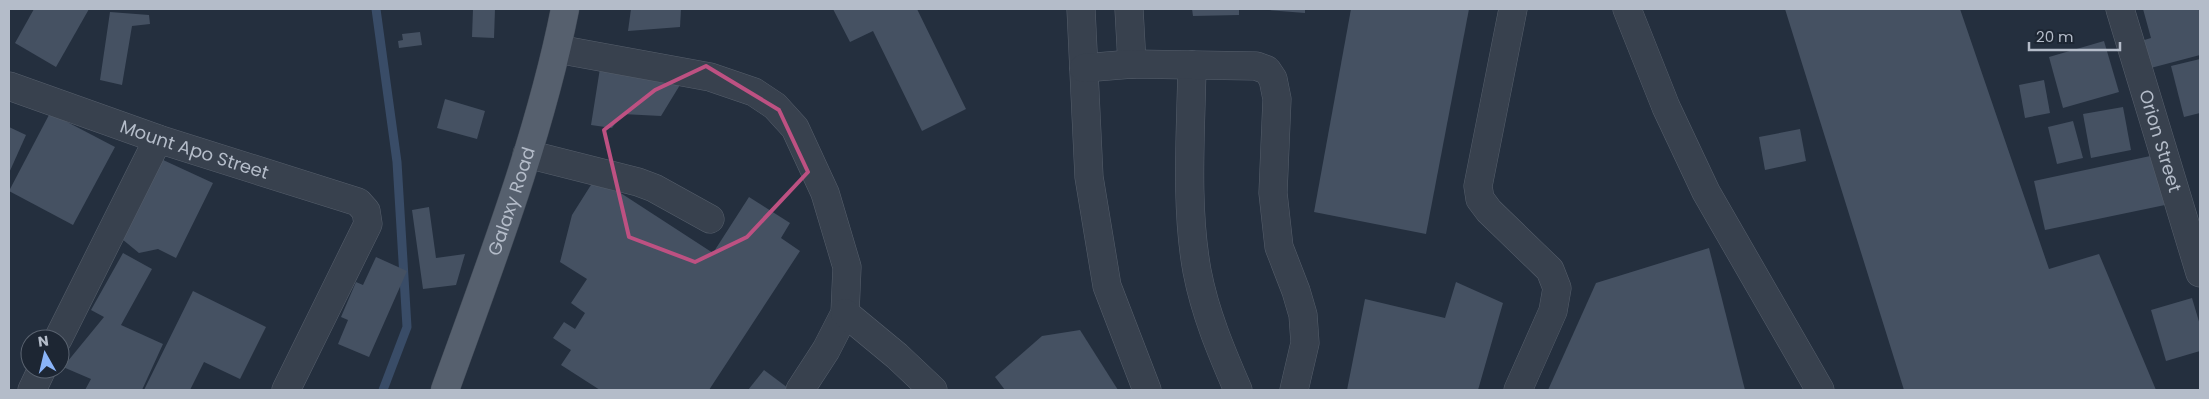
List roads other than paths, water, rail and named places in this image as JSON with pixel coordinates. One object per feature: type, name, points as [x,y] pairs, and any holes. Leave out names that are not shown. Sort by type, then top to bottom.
[{"type":"main road","name":"Galaxy Road","points":[[445,390],[527,154],[557,49],[565,9]]},
{"type":"street","points":[[1081,9],[1089,177],[1107,286],[1147,390]]},
{"type":"street","points":[[1129,9],[1132,64]]},
{"type":"street","points":[[1513,9],[1478,186],[1480,199],[1490,212],[1550,270],[1557,288],[1553,311],[1518,390]]},
{"type":"street","points":[[1627,9],[1666,107],[1706,192],[1820,390]]},
{"type":"street","name":"Orion Street","points":[[2120,9],[2200,273]]},
{"type":"street","points":[[557,49],[710,77],[754,92],[775,106],[795,128],[825,193],[847,267],[845,313],[826,350],[800,390]]},
{"type":"street","points":[[1084,68],[1132,64],[1256,66],[1267,70],[1273,79],[1277,99],[1274,193],[1279,247],[1303,315],[1305,343],[1294,390]]},
{"type":"street","points":[[1192,64],[1191,202],[1197,270],[1214,333],[1238,390]]},
{"type":"street","name":"Mount Apo Street","points":[[9,86],[158,139],[358,202],[366,211],[368,224],[286,390]]},
{"type":"street","points":[[63,329],[158,139]]},
{"type":"street","points":[[527,154],[638,182],[654,188],[710,219]]},
{"type":"street","points":[[845,313],[897,356],[933,390]]},
{"type":"waterway","points":[[376,9],[397,162],[407,327],[383,390]]}]
